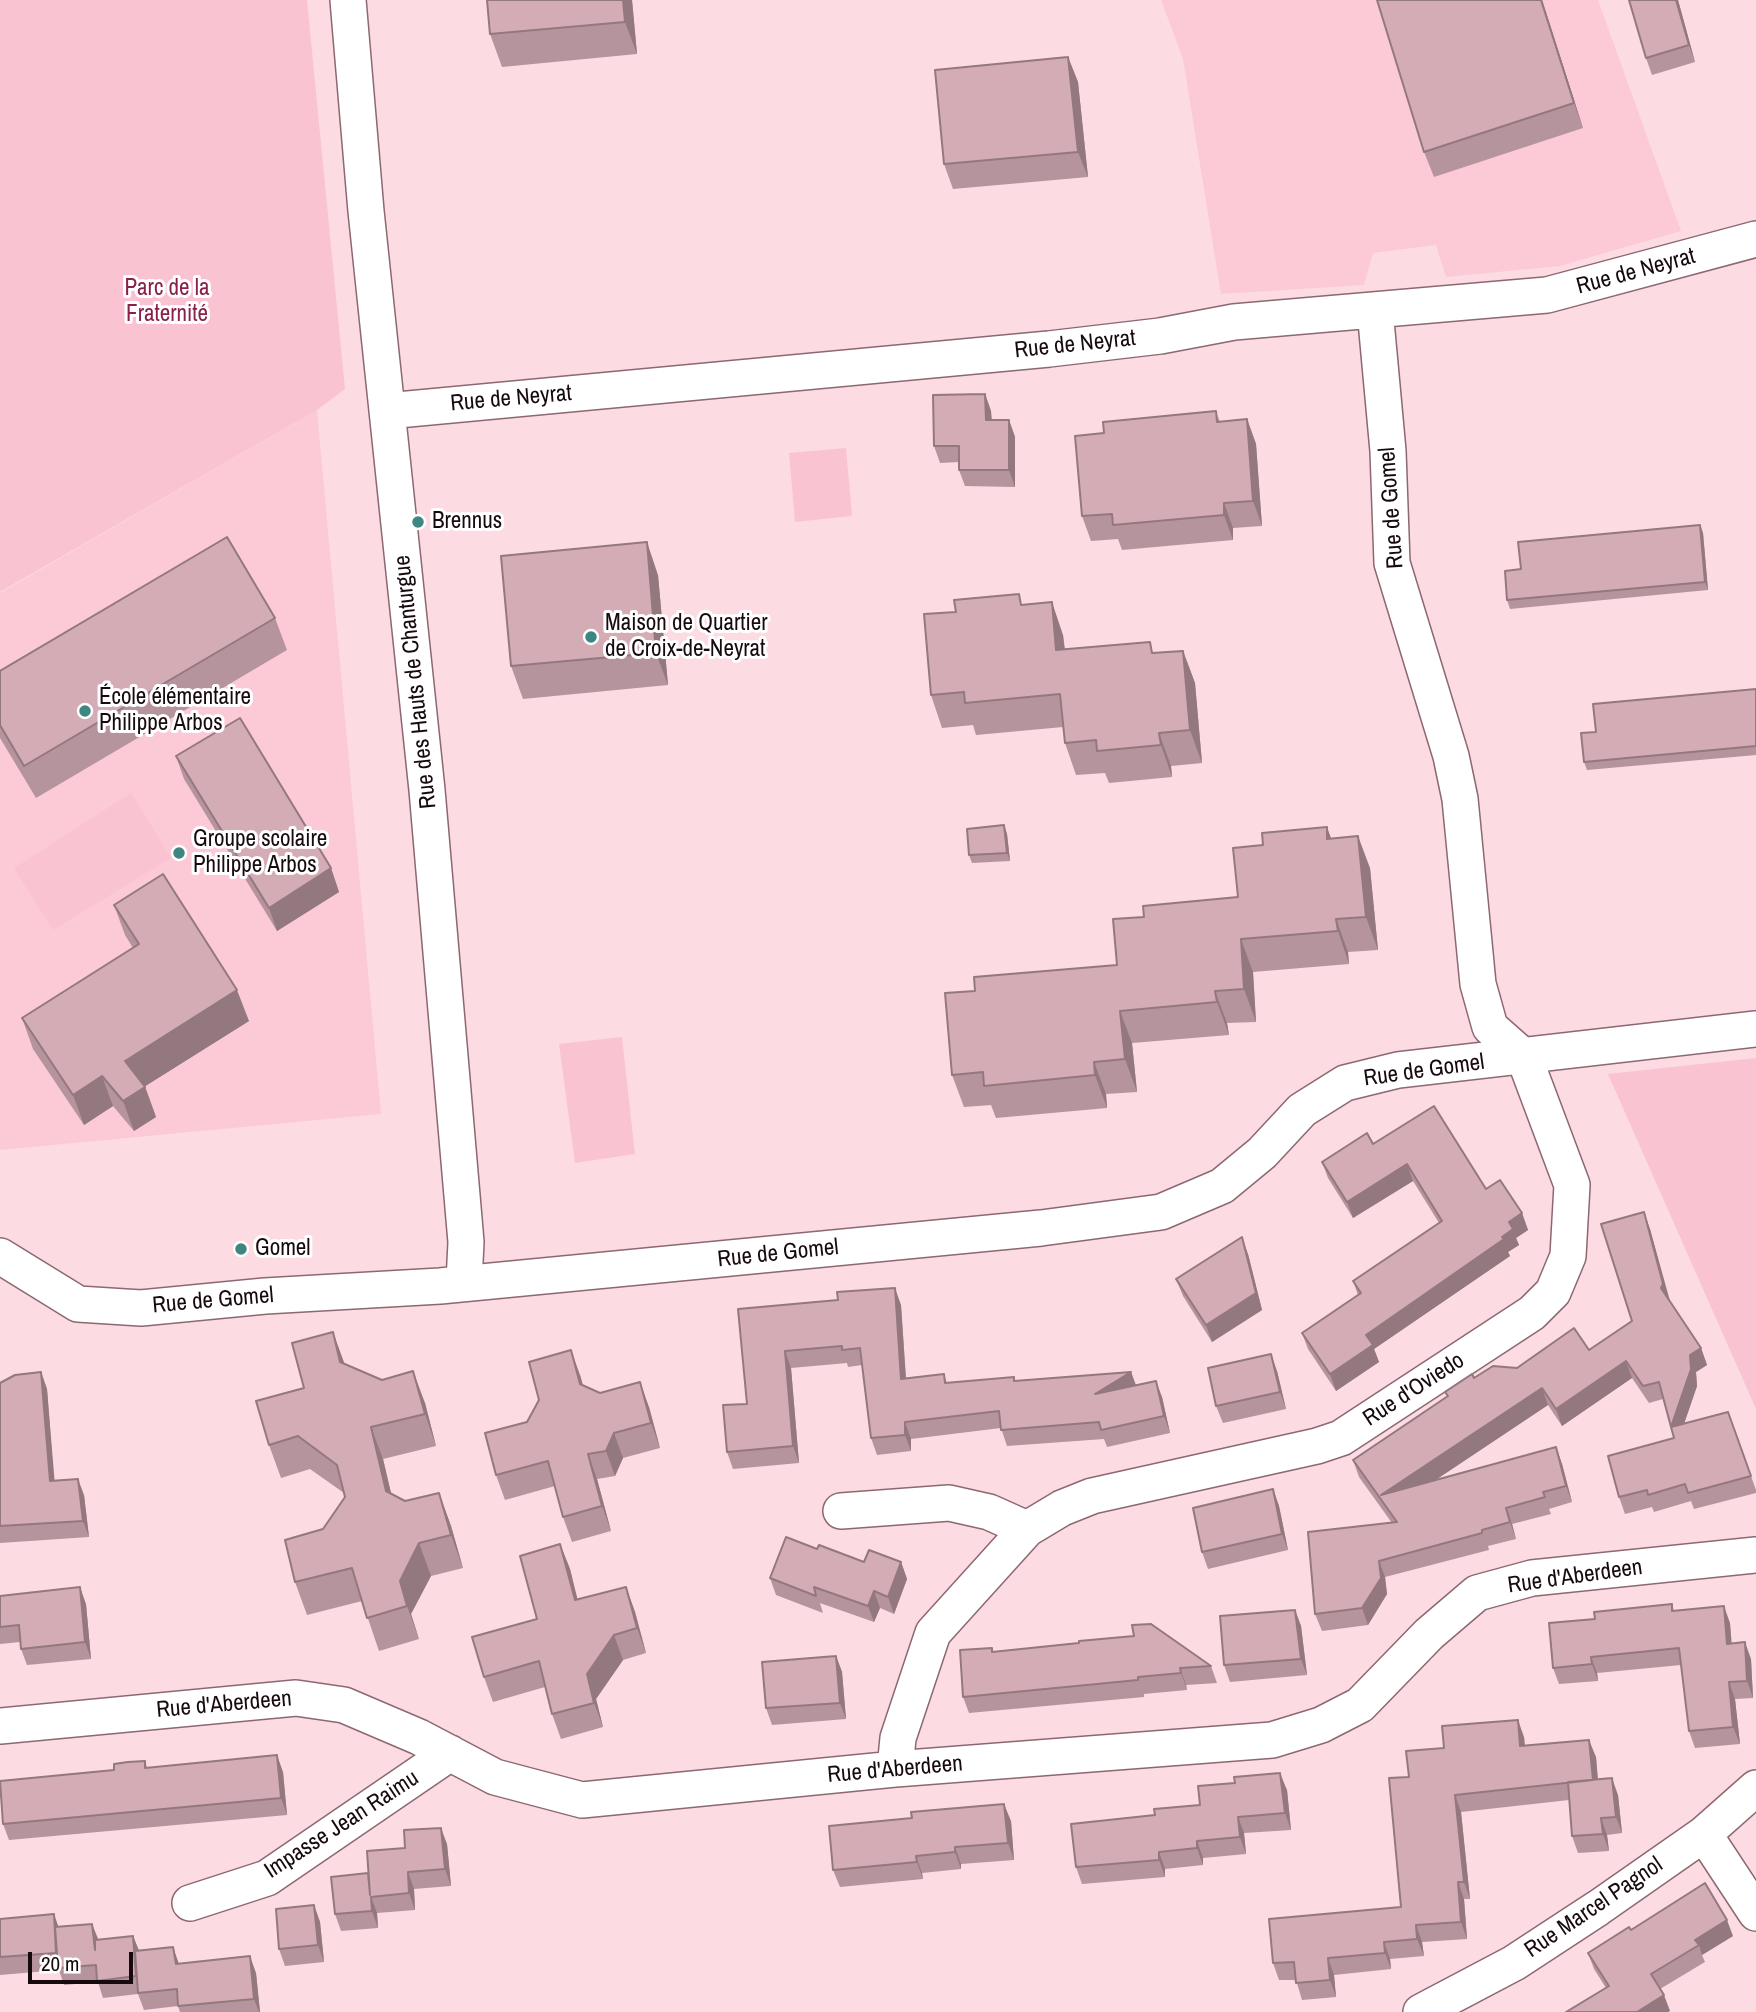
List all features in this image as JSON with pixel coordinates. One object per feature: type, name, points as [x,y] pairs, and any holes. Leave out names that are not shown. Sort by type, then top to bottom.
[{"type":"street","name":"Rue des Hauts de Chanturgue","points":[[348,0],[427,790],[466,1242],[464,1282]]},
{"type":"street","name":"Rue de Neyrat","points":[[387,411],[1049,349],[1160,336],[1234,322],[1547,295],[1756,239]]},
{"type":"street","name":"Rue de Gomel","points":[[1375,310],[1388,451],[1392,563],[1451,755],[1461,799],[1478,984],[1490,1027],[1524,1057]]},
{"type":"street","name":"Rue de Gomel","points":[[0,1256],[78,1304],[141,1308],[738,1259],[1041,1228],[1161,1212],[1222,1186],[1262,1153],[1302,1111],[1345,1083],[1398,1070],[1756,1029]]},
{"type":"street","name":"Rue d'Oviedo","points":[[895,1769],[898,1738],[933,1633],[1027,1529],[1062,1508],[1092,1496],[1317,1446],[1341,1438],[1532,1313],[1553,1292],[1568,1256],[1572,1185],[1524,1057]]},
{"type":"street","points":[[841,1511],[949,1503],[989,1512],[1027,1529]]},
{"type":"street","name":"Rue d'Aberdeen","points":[[0,1726],[296,1698],[344,1705],[495,1777],[582,1800],[895,1769],[1272,1740],[1321,1725],[1360,1705],[1429,1634],[1476,1593],[1532,1578],[1756,1555]]},
{"type":"street","name":"Impasse Jean Raimu","points":[[191,1903],[267,1878],[450,1754]]},
{"type":"street","name":"Rue Marcel Pagnol","points":[[1421,2012],[1514,1963],[1598,1908],[1703,1834],[1756,1788]]},
{"type":"street","points":[[1703,1834],[1756,1913]]},
{"type":"shaded area","points":[[1161,0],[1598,0],[1681,231],[1560,266],[1446,277],[1436,245],[1373,253],[1364,285],[1221,294],[1183,59]]},
{"type":"shaded area","name":"Groupe scolaire Philippe Arbos","points":[[317,410],[381,1114],[0,1150],[0,593]]},
{"type":"green space","name":"Parc de la Fraternité","points":[[0,0],[307,0],[345,389],[317,410],[0,592]]},
{"type":"green space","points":[[846,448],[852,516],[795,522],[789,453]]},
{"type":"green space","points":[[131,793],[171,858],[53,930],[14,868]]},
{"type":"green space","points":[[622,1037],[635,1154],[575,1163],[559,1044]]},
{"type":"green space","points":[[1756,1058],[1756,1409],[1608,1074]]},
{"type":"building","points":[[487,0],[623,0],[625,22],[490,34]]},
{"type":"building","points":[[1377,0],[1541,0],[1574,103],[1424,152]]},
{"type":"building","points":[[1629,0],[1676,0],[1689,45],[1646,58]]},
{"type":"building","points":[[1068,57],[1078,152],[944,164],[935,70]]},
{"type":"building","points":[[985,394],[986,420],[1009,420],[1009,470],[959,470],[959,446],[934,446],[933,395]]},
{"type":"building","points":[[1216,411],[1217,422],[1247,419],[1253,501],[1224,503],[1224,515],[1113,525],[1112,514],[1082,516],[1075,436],[1104,433],[1103,422]]},
{"type":"building","points":[[1700,525],[1705,582],[1507,600],[1505,571],[1521,569],[1518,542]]},
{"type":"building","points":[[227,537],[275,618],[24,766],[0,725],[0,671]]},
{"type":"building","name":"Maison de Quartier de Croix-de-Neyrat","points":[[647,542],[656,653],[511,666],[501,556]]},
{"type":"building","points":[[1019,594],[1021,605],[1052,602],[1056,650],[1150,642],[1152,653],[1183,651],[1190,730],[1159,733],[1161,745],[1097,751],[1096,740],[1065,743],[1060,694],[965,703],[964,692],[931,695],[924,614],[956,612],[954,600]]},
{"type":"building","points":[[1756,689],[1756,746],[1584,762],[1581,733],[1596,732],[1593,704]]},
{"type":"building","points":[[240,718],[331,868],[269,908],[176,756]]},
{"type":"building","points":[[1004,825],[1007,853],[969,855],[967,829]]},
{"type":"building","points":[[1327,827],[1327,839],[1358,836],[1366,917],[1336,919],[1338,931],[1241,939],[1244,989],[1215,991],[1217,1002],[1120,1011],[1125,1059],[1094,1062],[1095,1075],[984,1086],[983,1072],[952,1075],[945,993],[975,991],[974,977],[1117,965],[1113,919],[1144,917],[1143,906],[1238,897],[1233,848],[1263,845],[1262,833]]},
{"type":"building","points":[[163,874],[237,990],[125,1061],[145,1087],[123,1101],[102,1076],[73,1095],[22,1018],[139,944],[114,905]]},
{"type":"building","points":[[1434,1106],[1486,1189],[1500,1180],[1522,1213],[1509,1222],[1513,1229],[1502,1237],[1504,1239],[1366,1335],[1373,1345],[1330,1374],[1302,1333],[1361,1293],[1353,1281],[1442,1221],[1407,1164],[1347,1202],[1322,1162],[1367,1133],[1373,1144]]},
{"type":"building","points":[[1644,1212],[1663,1284],[1661,1288],[1701,1348],[1690,1355],[1691,1369],[1671,1427],[1659,1382],[1643,1386],[1626,1361],[1556,1409],[1542,1388],[1381,1495],[1556,1447],[1566,1486],[1543,1492],[1545,1497],[1506,1508],[1510,1522],[1482,1530],[1482,1533],[1379,1561],[1381,1578],[1362,1608],[1315,1614],[1308,1532],[1397,1522],[1353,1460],[1448,1396],[1445,1392],[1472,1374],[1474,1378],[1493,1366],[1517,1368],[1574,1328],[1589,1350],[1632,1321],[1601,1224]]},
{"type":"building","points":[[1242,1237],[1256,1293],[1206,1325],[1176,1279]]},
{"type":"building","points":[[895,1288],[901,1379],[944,1374],[945,1383],[1014,1377],[1014,1381],[1131,1372],[1095,1394],[1156,1381],[1164,1416],[1101,1430],[1099,1422],[1001,1430],[999,1411],[905,1422],[905,1435],[871,1438],[860,1348],[842,1350],[842,1346],[785,1351],[793,1446],[727,1452],[723,1405],[747,1404],[738,1309],[838,1300],[837,1292]]},
{"type":"building","points":[[333,1332],[340,1362],[382,1380],[413,1371],[425,1414],[371,1427],[386,1491],[405,1501],[439,1493],[451,1535],[419,1543],[400,1581],[407,1606],[367,1618],[352,1568],[295,1582],[285,1540],[323,1529],[345,1497],[337,1465],[298,1436],[269,1445],[256,1401],[304,1388],[292,1343]]},
{"type":"building","points":[[571,1350],[580,1384],[600,1393],[640,1382],[651,1423],[614,1433],[606,1451],[588,1454],[602,1506],[563,1517],[548,1461],[496,1475],[485,1433],[527,1422],[539,1400],[529,1362]]},
{"type":"building","points":[[1271,1354],[1280,1392],[1216,1406],[1208,1368]]},
{"type":"building","points":[[41,1372],[50,1481],[78,1479],[83,1521],[0,1526],[0,1383],[15,1375]]},
{"type":"building","points":[[1728,1412],[1751,1476],[1688,1493],[1685,1484],[1648,1495],[1647,1490],[1619,1497],[1608,1456],[1674,1438],[1671,1427]]},
{"type":"building","points":[[1273,1489],[1282,1534],[1202,1552],[1193,1508]]},
{"type":"building","points":[[786,1537],[817,1549],[819,1545],[864,1562],[869,1550],[901,1562],[888,1597],[874,1591],[868,1606],[814,1587],[816,1596],[770,1578]]},
{"type":"building","points":[[560,1544],[575,1600],[626,1587],[637,1628],[614,1635],[587,1674],[594,1703],[552,1714],[539,1661],[484,1677],[472,1637],[537,1619],[520,1556]]},
{"type":"building","points":[[80,1587],[85,1642],[21,1649],[19,1625],[0,1627],[0,1596]]},
{"type":"building","points":[[1672,1604],[1672,1611],[1724,1606],[1727,1644],[1745,1642],[1747,1681],[1729,1682],[1733,1727],[1689,1731],[1679,1648],[1591,1657],[1592,1664],[1553,1668],[1549,1623],[1595,1619],[1594,1612]]},
{"type":"building","points":[[1295,1610],[1301,1659],[1224,1665],[1220,1616]]},
{"type":"building","points":[[1151,1624],[1211,1666],[1180,1668],[1181,1673],[1138,1677],[1138,1680],[963,1697],[960,1650],[992,1648],[992,1652],[1134,1636],[1132,1625]]},
{"type":"building","points":[[836,1656],[840,1703],[766,1708],[762,1662]]},
{"type":"building","points":[[1518,1720],[1520,1746],[1589,1740],[1593,1780],[1455,1795],[1464,1882],[1458,1882],[1461,1922],[1416,1925],[1417,1939],[1384,1942],[1385,1953],[1328,1958],[1330,1980],[1296,1983],[1294,1962],[1273,1963],[1269,1919],[1401,1907],[1389,1778],[1409,1777],[1406,1751],[1444,1748],[1442,1726]]},
{"type":"building","points":[[277,1755],[281,1798],[3,1824],[0,1781],[114,1770],[114,1764],[128,1762],[145,1761],[145,1768]]},
{"type":"building","points":[[1280,1773],[1285,1813],[1238,1817],[1240,1837],[1197,1841],[1197,1848],[1159,1852],[1159,1860],[1076,1867],[1071,1824],[1155,1815],[1154,1809],[1200,1805],[1198,1786],[1235,1783],[1234,1777]]},
{"type":"building","points":[[1612,1778],[1616,1817],[1601,1818],[1603,1834],[1572,1836],[1568,1782]]},
{"type":"building","points":[[1004,1804],[1008,1843],[955,1847],[955,1852],[916,1856],[917,1862],[833,1870],[829,1826],[912,1818],[911,1812]]},
{"type":"building","points":[[441,1828],[445,1869],[408,1872],[409,1893],[371,1897],[372,1911],[335,1914],[331,1877],[368,1873],[370,1895],[367,1851],[405,1848],[404,1830]]},
{"type":"building","points":[[1705,1883],[1727,1920],[1695,1940],[1699,1945],[1651,1974],[1664,1995],[1637,2012],[1566,2012],[1609,1986],[1588,1953],[1629,1927],[1631,1930]]},
{"type":"building","points":[[314,1905],[318,1945],[279,1949],[276,1909]]},
{"type":"building","points":[[54,1914],[56,1953],[0,1957],[0,1919]]},
{"type":"building","points":[[92,1924],[95,1950],[95,1940],[133,1936],[136,1976],[97,1981],[96,1965],[58,1968],[55,1927]]},
{"type":"building","points":[[173,1947],[176,1964],[250,1956],[254,1999],[178,2006],[177,1989],[138,1993],[135,1951]]},
{"type":"place","name":"Brennus","points":[[418,522]]},
{"type":"place","name":"Maison de Quartier de Croix-de-Neyrat","points":[[591,637]]},
{"type":"place","name":"École élémentaire Philippe Arbos","points":[[85,711]]},
{"type":"place","name":"Groupe scolaire Philippe Arbos","points":[[179,853]]},
{"type":"place","name":"Gomel","points":[[241,1249]]}]
